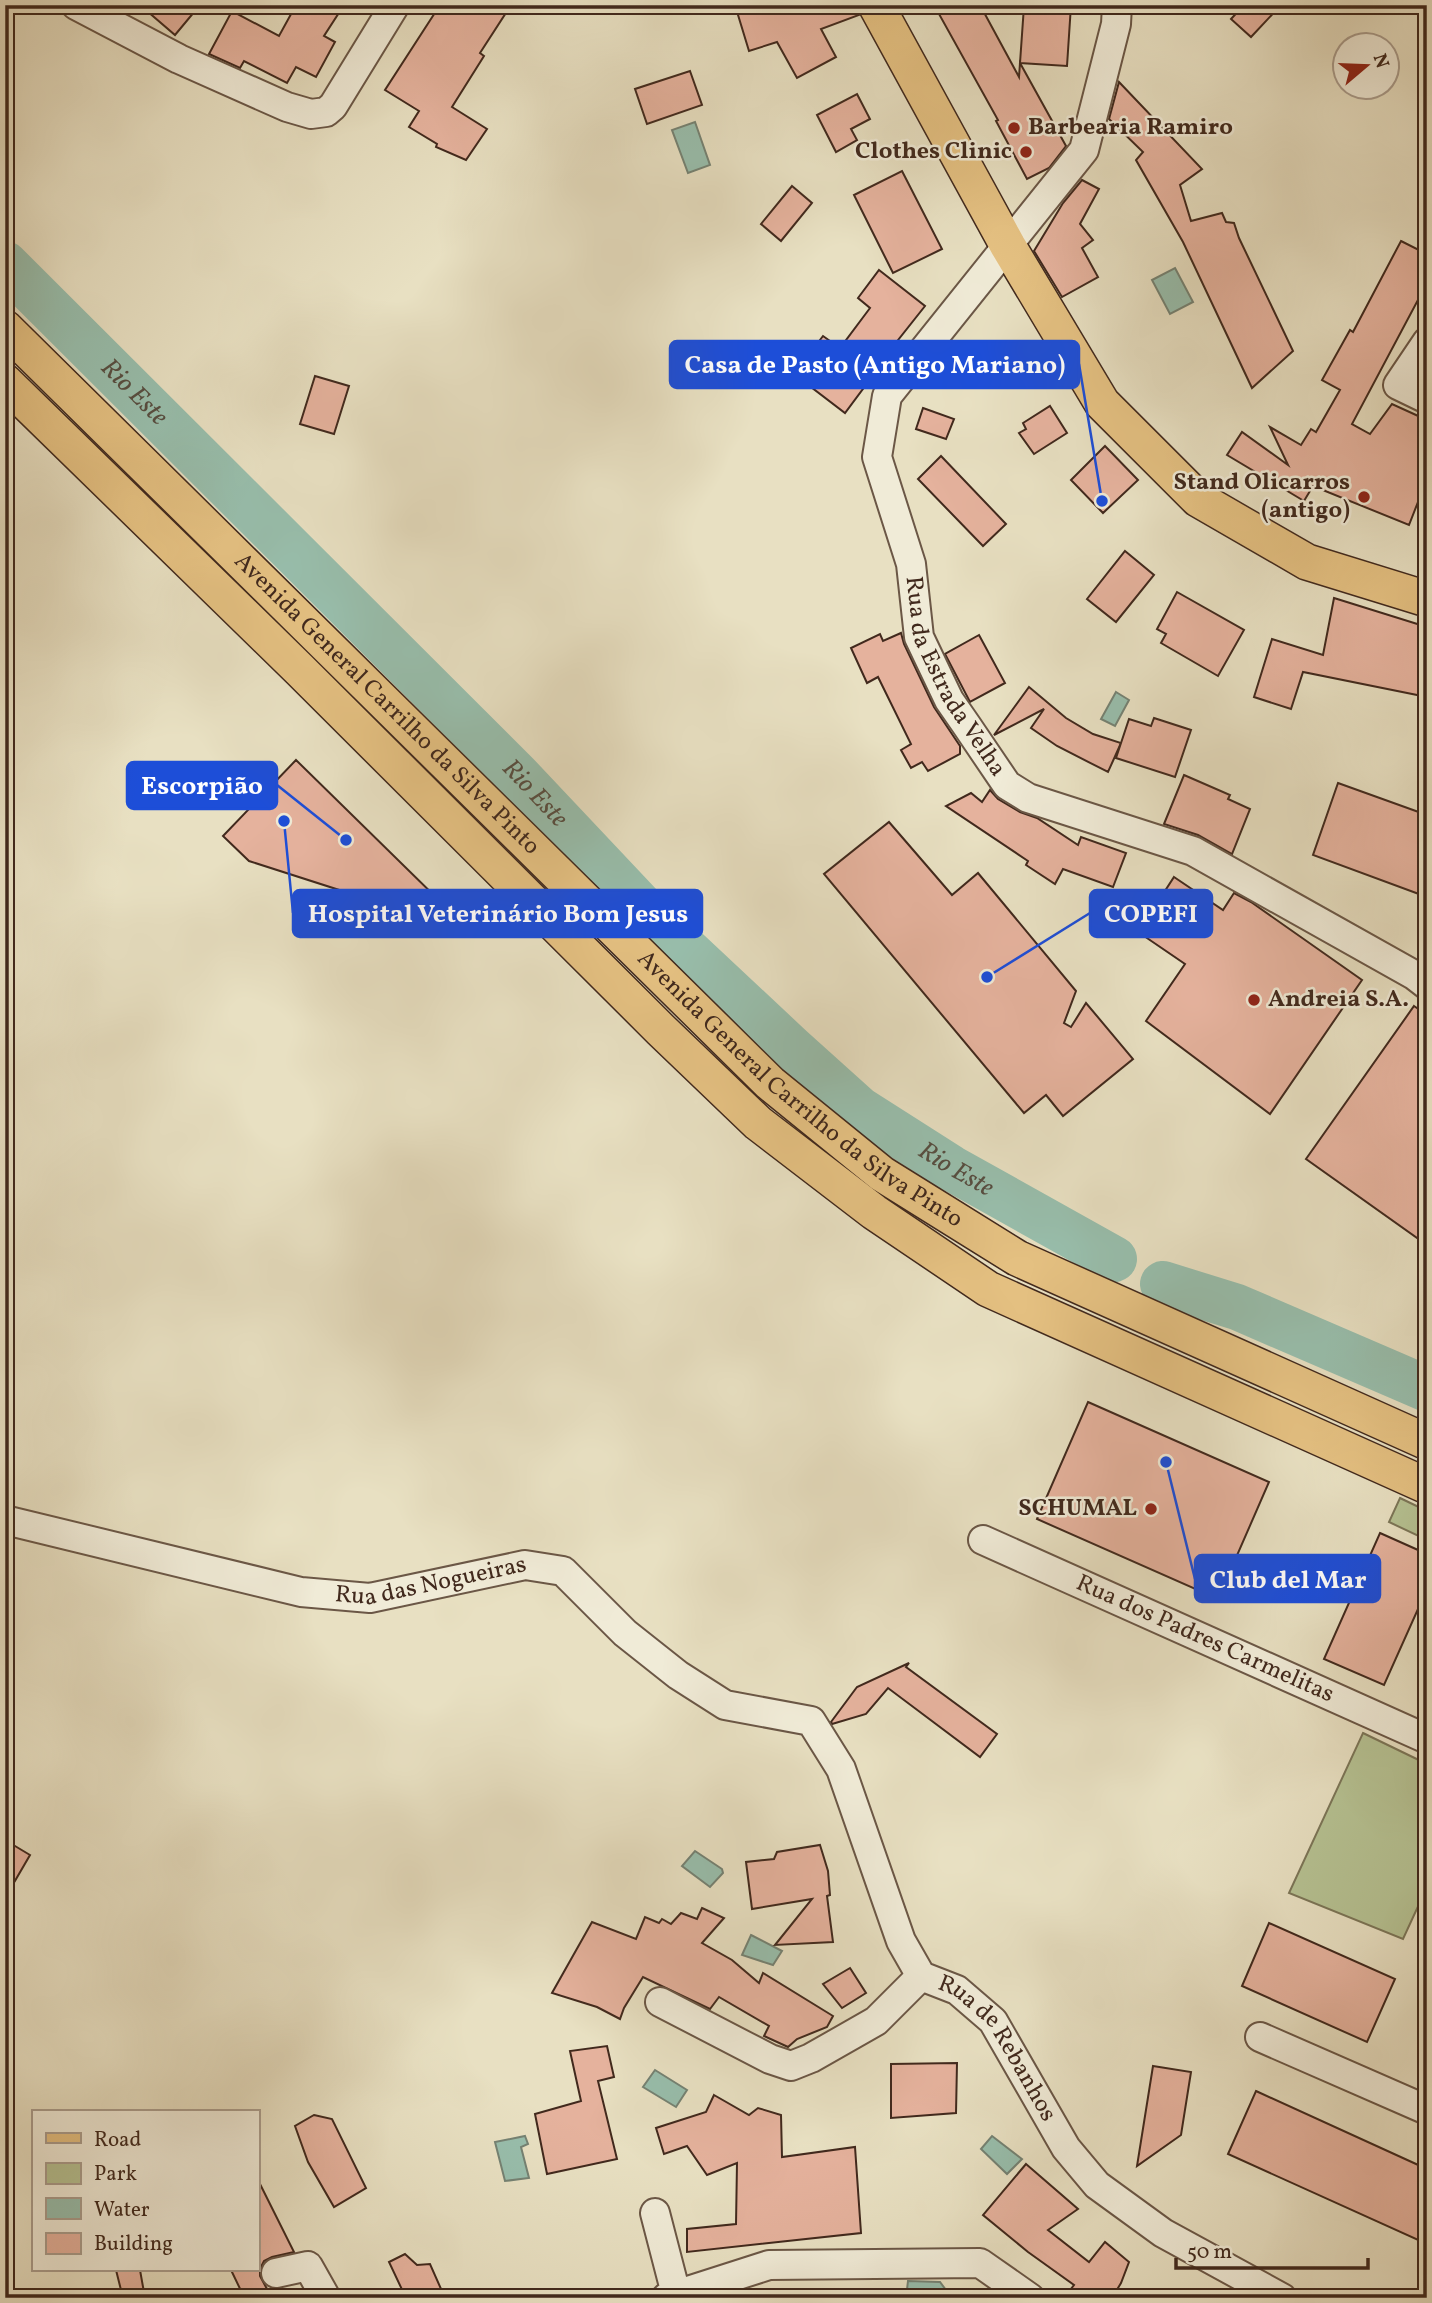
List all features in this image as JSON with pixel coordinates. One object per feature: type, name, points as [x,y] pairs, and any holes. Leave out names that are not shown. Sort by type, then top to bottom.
[{"type":"main road","points":[[876,5],[1008,246],[1102,402],[1198,499],[1307,562],[1427,598]]},
{"type":"main road","name":"Avenida General Carrilho da Silva Pinto","points":[[5,328],[770,1083],[882,1174],[1017,1258],[1427,1442]]},
{"type":"main road","name":"Avenida General Carrilho da Silva Pinto","points":[[5,382],[758,1124],[874,1212],[988,1289],[1427,1486]]},
{"type":"street","points":[[76,5],[178,59],[287,107],[310,114],[326,112],[341,95],[395,5]]},
{"type":"street","name":"Rua da Estrada Velha","points":[[1117,5],[1116,24],[1084,149],[887,396],[877,457],[911,564],[919,637],[949,701],[1007,785],[1028,798],[1193,851],[1423,976]]},
{"type":"street","points":[[1427,342],[1398,385],[1427,399]]},
{"type":"street","name":"Rua das Nogueiras","points":[[5,1520],[301,1592],[370,1598],[525,1565],[563,1572],[625,1633],[678,1675],[725,1705],[811,1721]]},
{"type":"street","name":"Rua dos Padres Carmelitas","points":[[983,1540],[1427,1739]]},
{"type":"street","name":"Rua de Rebanhos","points":[[811,1721],[841,1769],[901,1941],[921,1976],[957,1990],[993,2021],[1066,2148],[1097,2185],[1163,2233],[1282,2298]]},
{"type":"street","points":[[660,2002],[769,2059],[791,2066],[811,2058],[876,2021],[921,1976]]},
{"type":"street","points":[[1260,2037],[1427,2110]]},
{"type":"street","points":[[655,2213],[671,2296],[769,2265],[980,2263],[1030,2298]]},
{"type":"street","points":[[276,2273],[308,2266],[326,2298]]},
{"type":"green space","points":[[1400,1498],[1427,1511],[1427,1540],[1389,1522]]},
{"type":"green space","points":[[1363,1733],[1427,1764],[1427,1887],[1403,1939],[1289,1893]]},
{"type":"water","points":[[695,122],[710,165],[688,173],[672,130]]},
{"type":"water","points":[[1175,268],[1193,302],[1170,314],[1152,280]]},
{"type":"water","points":[[1116,692],[1129,700],[1115,726],[1101,719]]},
{"type":"water","points":[[695,1851],[722,1869],[723,1873],[710,1887],[682,1866]]},
{"type":"water","points":[[751,1935],[782,1951],[773,1965],[742,1955]]},
{"type":"water","points":[[655,2070],[687,2090],[676,2107],[643,2087]]},
{"type":"water","points":[[525,2136],[528,2144],[521,2147],[529,2178],[505,2181],[495,2142]]},
{"type":"water","points":[[992,2136],[1022,2159],[1007,2174],[981,2149]]},
{"type":"water","points":[[908,2281],[940,2282],[952,2298],[906,2298]]},
{"type":"building","points":[[140,5],[200,5],[175,35]]},
{"type":"building","points":[[296,5],[344,5],[324,36],[335,42],[316,77],[296,67],[287,83],[244,61],[240,68],[209,54],[232,11],[279,36]]},
{"type":"building","points":[[440,5],[511,5],[480,53],[484,56],[452,107],[487,129],[466,160],[436,147],[437,144],[409,127],[419,111],[385,90]]},
{"type":"building","points":[[735,5],[856,5],[859,15],[821,29],[836,57],[797,78],[777,42],[749,51]]},
{"type":"building","points":[[956,5],[980,5],[1019,77],[1020,63],[1066,146],[1049,168],[1027,179],[996,121],[998,120],[939,14]]},
{"type":"building","points":[[1071,5],[1067,66],[1020,63],[1024,6]]},
{"type":"building","points":[[1244,5],[1281,5],[1251,37],[1231,19]]},
{"type":"building","points":[[690,71],[702,105],[647,124],[635,89]]},
{"type":"building","points":[[1119,82],[1202,169],[1180,185],[1191,221],[1222,213],[1226,222],[1234,223],[1293,351],[1252,388],[1183,242],[1136,160],[1143,152],[1109,119]]},
{"type":"building","points":[[857,94],[870,119],[851,129],[857,140],[836,152],[817,115]]},
{"type":"building","points":[[902,171],[942,249],[893,273],[854,195]]},
{"type":"building","points":[[1082,180],[1099,189],[1080,224],[1093,240],[1082,248],[1098,277],[1062,297],[1034,251],[1063,203]]},
{"type":"building","points":[[792,186],[812,203],[781,241],[761,224]]},
{"type":"building","points":[[1401,241],[1427,254],[1427,283],[1352,424],[1370,434],[1392,404],[1427,420],[1427,479],[1409,525],[1313,486],[1304,501],[1227,455],[1242,432],[1288,465],[1270,427],[1301,445],[1311,429],[1316,432],[1340,390],[1322,380],[1350,330],[1353,332]]},
{"type":"building","points":[[879,270],[925,306],[872,373],[874,374],[845,413],[794,374],[823,336],[840,348],[870,308],[858,298]]},
{"type":"building","points":[[315,376],[349,386],[334,434],[300,424]]},
{"type":"building","points":[[1050,406],[1067,433],[1034,454],[1019,433],[1026,429],[1023,423]]},
{"type":"building","points":[[923,408],[954,419],[946,439],[916,429]]},
{"type":"building","points":[[1105,446],[1138,480],[1103,513],[1071,480]]},
{"type":"building","points":[[941,456],[1006,524],[983,546],[918,479]]},
{"type":"building","points":[[1125,551],[1154,575],[1116,622],[1087,599]]},
{"type":"building","points":[[1177,592],[1244,630],[1218,676],[1161,643],[1166,634],[1157,629]]},
{"type":"building","points":[[1334,598],[1427,627],[1427,697],[1303,672],[1291,709],[1254,697],[1272,639],[1323,655]]},
{"type":"building","points":[[901,633],[934,707],[960,746],[960,754],[928,771],[922,762],[911,768],[901,750],[911,744],[878,677],[867,683],[851,648],[880,634],[883,641]]},
{"type":"building","points":[[979,635],[1005,683],[970,702],[945,654]]},
{"type":"building","points":[[1029,687],[1066,718],[1093,734],[1121,743],[1108,772],[1057,746],[1031,728],[1044,709],[994,735]]},
{"type":"building","points":[[1154,718],[1191,730],[1175,777],[1116,758],[1129,719],[1151,726]]},
{"type":"building","points":[[296,760],[448,909],[436,921],[249,861],[223,836]]},
{"type":"building","points":[[1184,775],[1230,795],[1228,799],[1250,809],[1232,854],[1198,835],[1164,824]]},
{"type":"building","points":[[1338,783],[1427,815],[1427,897],[1313,855]]},
{"type":"building","points":[[990,790],[998,799],[1037,818],[1078,845],[1081,837],[1126,853],[1113,887],[1063,869],[1055,884],[1026,865],[1028,861],[946,806],[971,793],[982,802]]},
{"type":"building","points":[[889,822],[952,895],[978,873],[1076,991],[1064,1023],[1071,1027],[1086,1003],[1133,1059],[1063,1116],[1046,1095],[1024,1113],[824,874]]},
{"type":"building","name":"Andreia S.A.","points":[[1174,877],[1223,910],[1234,893],[1251,902],[1362,980],[1270,1114],[1146,1021],[1185,964],[1144,936],[1150,925],[1141,919],[1157,894],[1161,897]]},
{"type":"building","points":[[1414,1006],[1427,1015],[1427,1245],[1306,1159]]},
{"type":"building","points":[[1088,1402],[1269,1482],[1218,1599],[1037,1519]]},
{"type":"building","points":[[1380,1533],[1427,1554],[1427,1589],[1384,1685],[1324,1659]]},
{"type":"building","points":[[909,1663],[906,1667],[997,1734],[980,1757],[888,1688],[866,1714],[832,1724],[857,1687]]},
{"type":"building","points":[[5,1840],[30,1855],[5,1898]]},
{"type":"building","points":[[820,1845],[828,1871],[830,1895],[827,1896],[833,1942],[775,1945],[812,1899],[752,1909],[746,1862],[774,1859],[777,1852]]},
{"type":"building","points":[[702,1908],[724,1918],[702,1943],[732,1960],[759,1983],[763,1973],[833,2016],[827,2027],[797,2039],[788,2047],[764,2036],[769,2026],[719,1997],[710,2009],[643,1977],[620,2019],[597,2007],[552,1993],[592,1922],[636,1939],[645,1917],[659,1923],[662,1919],[671,1924],[681,1913],[697,1919]]},
{"type":"building","points":[[1269,1923],[1395,1979],[1367,2042],[1242,1986]]},
{"type":"building","points":[[850,1968],[866,1993],[842,2008],[823,1984]]},
{"type":"building","points":[[607,2046],[614,2077],[598,2081],[617,2159],[547,2174],[535,2114],[581,2101],[570,2051]]},
{"type":"building","points":[[957,2063],[956,2113],[891,2118],[891,2064]]},
{"type":"building","points":[[1153,2066],[1191,2072],[1181,2135],[1137,2166]]},
{"type":"building","points":[[1256,2091],[1427,2169],[1427,2244],[1228,2154]]},
{"type":"building","points":[[714,2095],[749,2115],[758,2108],[781,2115],[782,2157],[855,2147],[861,2233],[687,2252],[687,2229],[736,2224],[737,2163],[707,2175],[687,2146],[664,2154],[656,2128],[706,2112]]},
{"type":"building","points":[[314,2115],[332,2119],[366,2188],[334,2207],[308,2162],[295,2126]]},
{"type":"building","points":[[1026,2164],[1078,2209],[1048,2230],[1089,2262],[1105,2242],[1129,2262],[1112,2298],[1064,2298],[1074,2285],[983,2215]]},
{"type":"building","points":[[259,2182],[294,2252],[264,2261],[260,2276],[267,2289],[244,2297],[232,2272],[259,2272]]},
{"type":"building","points":[[405,2254],[417,2265],[430,2264],[445,2298],[406,2298],[389,2262]]},
{"type":"building","points":[[116,2272],[140,2272],[145,2298],[123,2298]]},
{"type":"waterway","name":"Rio Este","points":[[5,264],[517,775],[649,915],[860,1110],[951,1168],[1114,1259]]},
{"type":"waterway","name":"Rio Este","points":[[1163,1284],[1237,1307],[1427,1389]]},
{"type":"place","name":"Barbearia Ramiro","points":[[1014,128]]},
{"type":"place","name":"Clothes Clinic","points":[[1026,152]]},
{"type":"place","name":"Stand Olicarros (antigo)","points":[[1364,497]]},
{"type":"place","name":"Casa de Pasto (Antigo Mariano)","points":[[1102,501]]},
{"type":"place","name":"Hospital Veterinário Bom Jesus","points":[[284,821]]},
{"type":"place","name":"Escorpião","points":[[346,840]]},
{"type":"place","name":"COPEFI","points":[[987,977]]},
{"type":"place","name":"Andreia S.A.","points":[[1254,1000]]},
{"type":"place","name":"Club del Mar","points":[[1166,1462]]},
{"type":"place","name":"SCHUMAL","points":[[1151,1509]]}]
